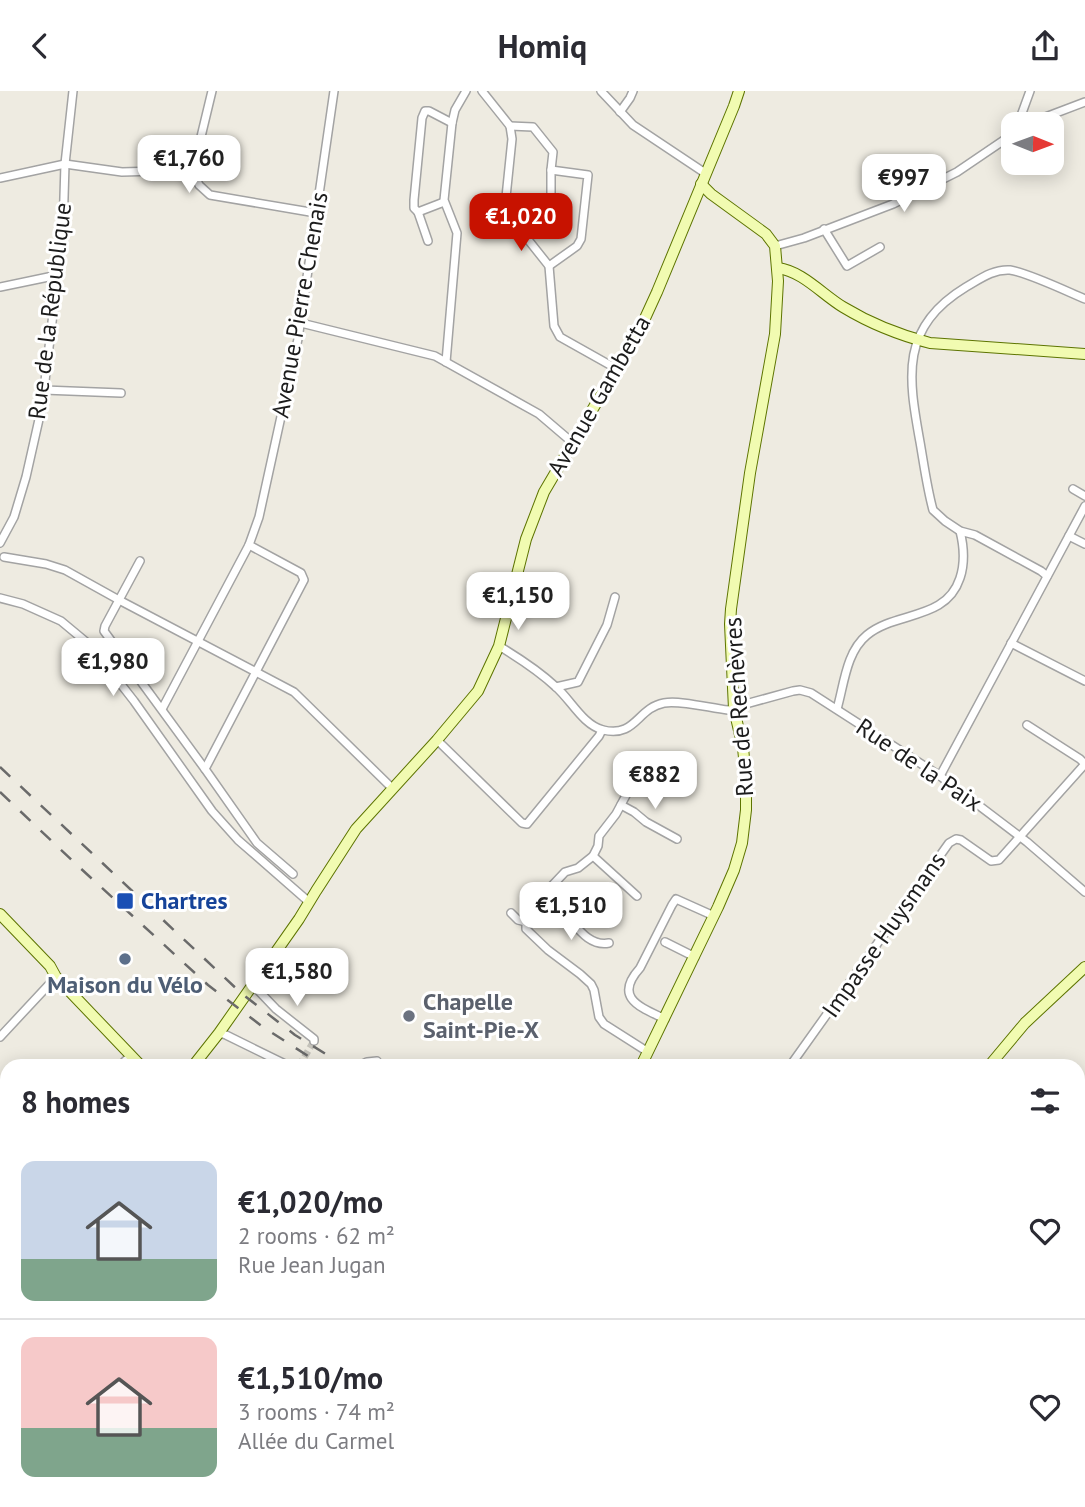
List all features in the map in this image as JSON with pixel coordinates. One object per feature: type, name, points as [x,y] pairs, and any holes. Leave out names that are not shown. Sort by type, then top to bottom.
[{"type":"street","name":"Rue de la République","points":[[0,543],[14,517],[26,477],[44,390],[63,230],[65,164],[73,91]]},
{"type":"street","points":[[212,91],[193,170],[199,185],[209,195],[316,213]]},
{"type":"street","name":"Avenue Pierre Chenais","points":[[162,709],[249,545],[258,517],[301,323],[334,91]]},
{"type":"street","points":[[446,362],[457,233],[444,202],[452,123],[455,110],[466,91]]},
{"type":"street","points":[[482,91],[510,127],[512,139],[506,197],[508,211],[549,266],[554,326],[560,337],[617,369]]},
{"type":"street","points":[[601,91],[632,125],[705,173],[739,91]]},
{"type":"street","points":[[620,112],[633,91]]},
{"type":"street","points":[[1022,112],[1030,91]]},
{"type":"street","points":[[1059,112],[1085,102]]},
{"type":"street","points":[[428,241],[418,212],[414,208],[422,118],[425,111],[429,111],[452,123]]},
{"type":"street","points":[[510,127],[533,127],[553,152],[551,199]]},
{"type":"street","points":[[701,184],[766,234],[775,246],[804,239],[893,204],[957,172],[1001,142]]},
{"type":"street","points":[[0,179],[65,164],[122,172],[193,170]]},
{"type":"street","points":[[549,266],[577,246],[581,239],[588,175],[551,170]]},
{"type":"street","name":"Avenue Gambetta","points":[[199,1059],[310,902],[356,829],[478,691],[499,646],[526,539],[544,492],[640,327],[705,173]]},
{"type":"street","points":[[418,212],[444,202]]},
{"type":"street","points":[[824,229],[847,266],[880,247]]},
{"type":"street","name":"Rue de Rechèvres","points":[[644,1059],[695,957],[738,859],[746,810],[746,766],[734,709],[730,624],[750,473],[775,334],[778,268],[775,246]]},
{"type":"street","points":[[778,268],[801,276],[859,317],[891,332],[919,340],[1085,354]]},
{"type":"street","points":[[1047,576],[975,535],[960,531],[933,510],[911,386],[914,351],[925,324],[942,305],[989,274],[1010,270],[1022,273],[1085,299]]},
{"type":"street","points":[[0,287],[58,275]]},
{"type":"street","points":[[301,323],[435,356],[539,414],[573,443]]},
{"type":"street","points":[[44,390],[121,393]]},
{"type":"street","points":[[1073,489],[1085,496]]},
{"type":"street","points":[[940,775],[1085,506]]},
{"type":"street","points":[[837,709],[850,661],[865,636],[937,607],[953,593],[963,568],[963,542],[960,531]]},
{"type":"street","points":[[1069,536],[1085,544]]},
{"type":"street","points":[[205,769],[304,580],[301,573],[249,545]]},
{"type":"street","points":[[2,557],[65,570],[294,692],[393,789]]},
{"type":"street","points":[[140,561],[104,631],[257,843],[293,874]]},
{"type":"street","points":[[556,687],[578,682],[607,625],[615,597]]},
{"type":"street","points":[[0,598],[23,604],[61,621],[91,646],[134,701],[212,811],[238,840],[310,902]]},
{"type":"street","points":[[1011,643],[1085,681]]},
{"type":"street","points":[[499,646],[556,687],[589,723],[602,730],[626,729],[648,710],[664,703],[734,709]]},
{"type":"street","name":"Rue de la Paix","points":[[734,709],[800,690],[811,694],[940,775],[1085,892]]},
{"type":"street","points":[[1019,837],[1085,764],[1027,725]]},
{"type":"street","points":[[437,740],[522,823],[527,824],[602,730]]},
{"type":"street","points":[[631,786],[599,836],[593,856],[578,868],[565,872],[547,891],[525,923],[526,929],[548,950],[591,984],[599,1017],[604,1024],[648,1052]]},
{"type":"street","points":[[621,805],[677,839]]},
{"type":"street","name":"Impasse Huysmans","points":[[795,1059],[953,839],[961,839],[995,862],[1019,837]]},
{"type":"street","points":[[593,856],[637,897]]},
{"type":"street","points":[[665,1019],[632,1001],[629,985],[632,976],[640,968],[676,899],[714,916]]},
{"type":"street","points":[[543,900],[562,911],[584,935],[599,943],[610,943]]},
{"type":"street","points":[[511,913],[525,923]]},
{"type":"street","points":[[0,914],[50,966],[55,977],[134,1059]]},
{"type":"street","points":[[665,942],[695,957]]},
{"type":"street","points":[[995,1059],[1025,1023],[1085,967]]},
{"type":"street","points":[[0,1037],[55,977]]},
{"type":"street","points":[[253,985],[276,1009],[314,1041]]},
{"type":"street","points":[[219,1033],[275,1059]]},
{"type":"tunnel","points":[[303,1059],[314,1041]]},
{"type":"railway","points":[[0,767],[241,993],[295,1035],[334,1059]]},
{"type":"railway","points":[[0,792],[208,985],[263,1027],[313,1059]]},
{"type":"place","name":"Chartres","points":[[125,901]]},
{"type":"place","name":"Maison du Vélo","points":[[125,959]]},
{"type":"place","name":"Chapelle Saint-Pie-X","points":[[409,1016]]}]
